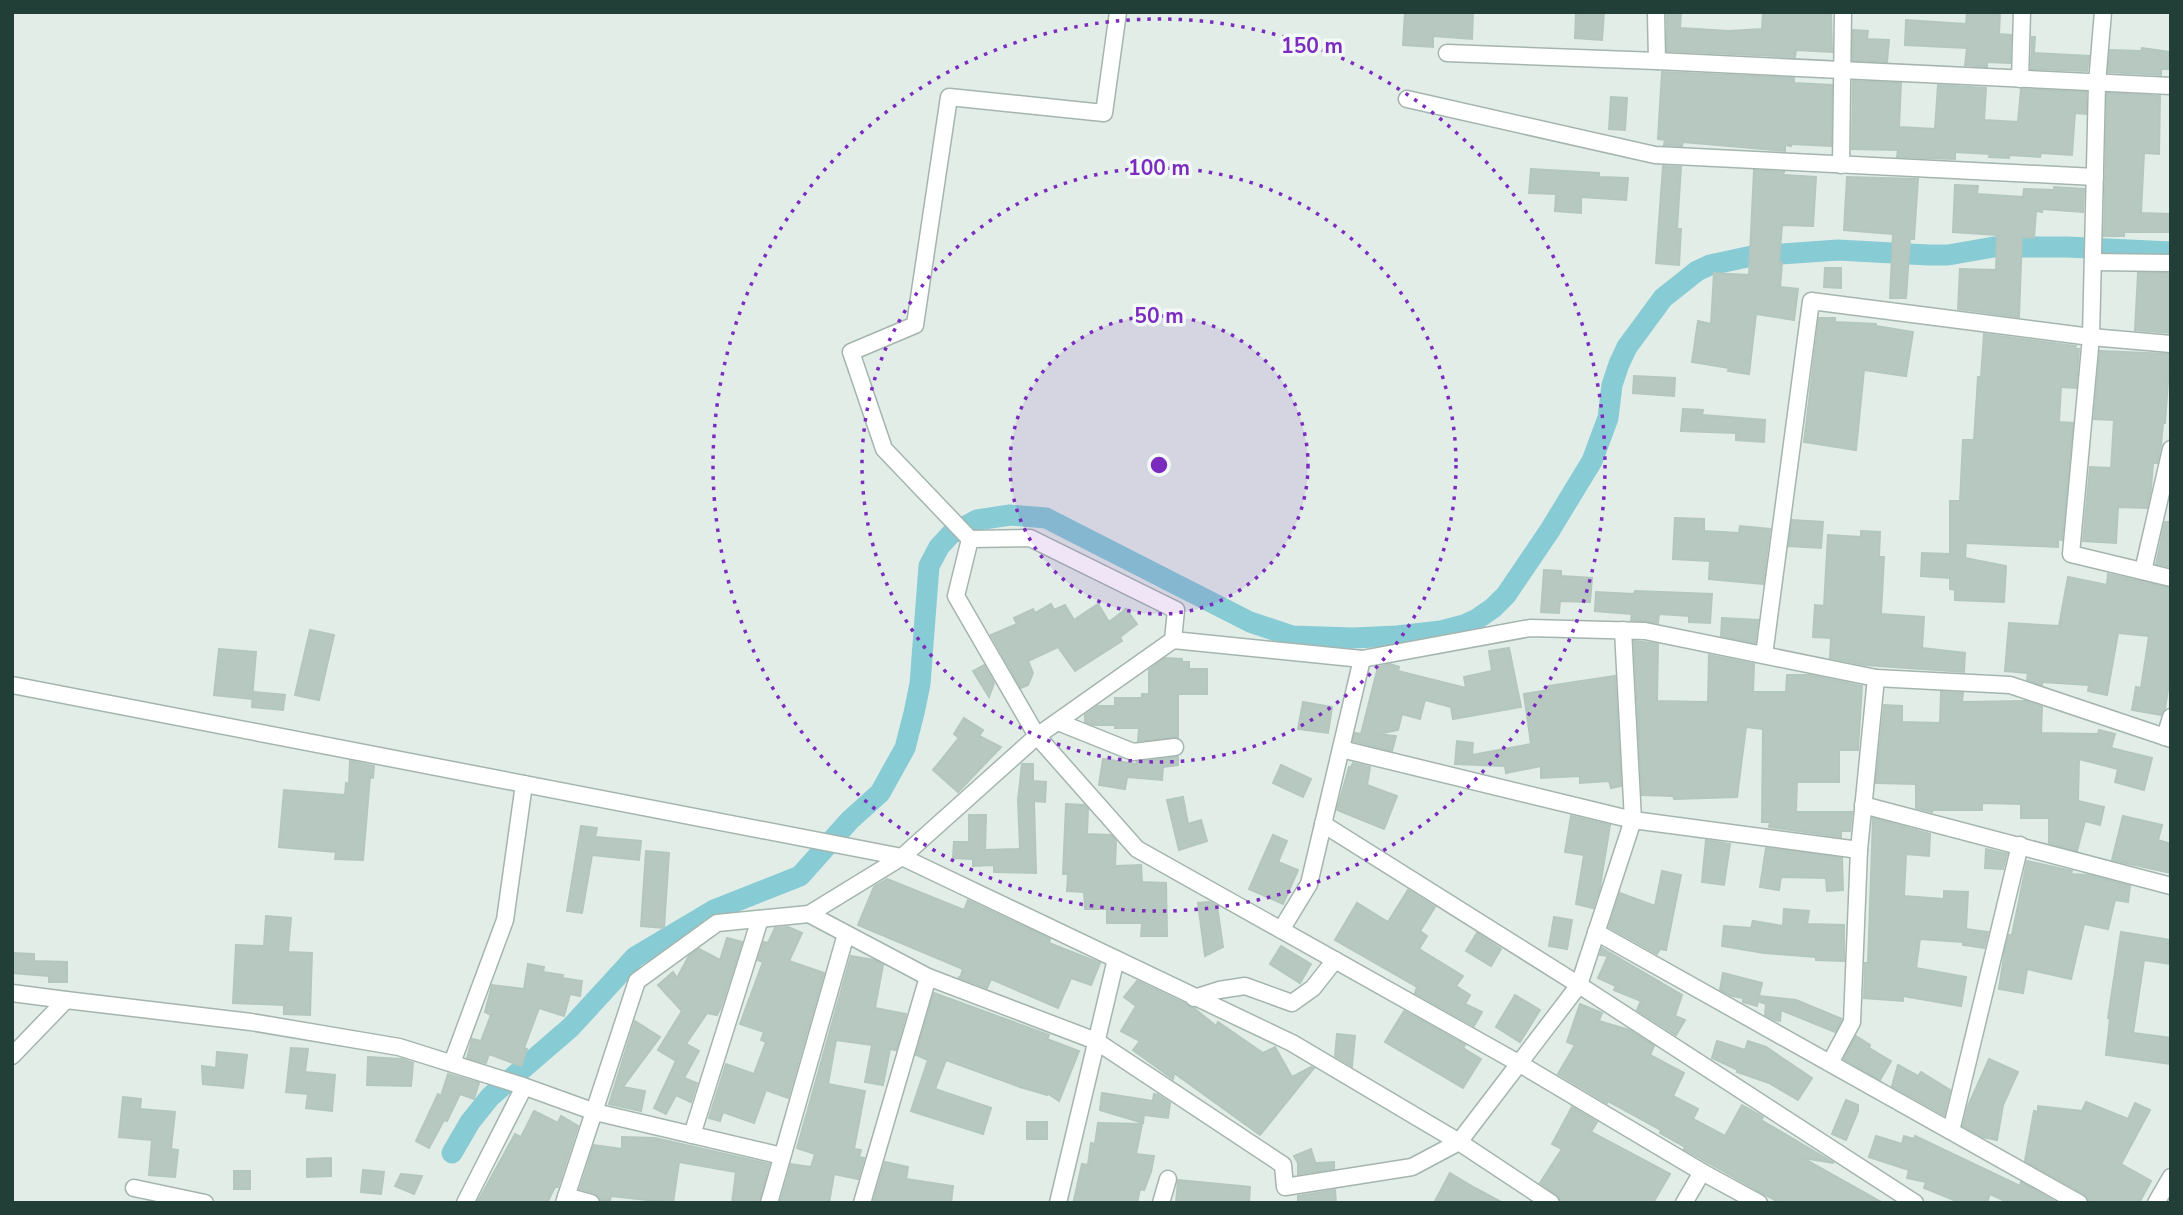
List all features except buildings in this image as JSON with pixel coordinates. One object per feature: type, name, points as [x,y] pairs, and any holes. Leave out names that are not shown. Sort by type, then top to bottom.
[{"type":"street","points":[[1118,12],[1104,113],[949,97],[915,326],[851,352],[884,449],[970,539],[1030,538],[1152,598],[1176,611],[1173,640]]},
{"type":"street","points":[[1656,12],[1657,61]]},
{"type":"street","points":[[1840,165],[1843,12]]},
{"type":"street","points":[[2020,79],[2022,12]]},
{"type":"street","points":[[2103,12],[2097,83],[2091,337],[2071,554],[2171,578]]},
{"type":"street","points":[[1447,53],[2171,86]]},
{"type":"street","points":[[1407,99],[1655,155],[2095,177]]},
{"type":"street","points":[[2093,261],[2171,263]]},
{"type":"street","points":[[1764,655],[1811,301],[2091,337],[2171,344]]},
{"type":"street","points":[[2143,571],[2171,449]]},
{"type":"street","points":[[970,539],[956,596],[1037,736],[1137,849],[1520,1064],[1759,1203]]},
{"type":"street","points":[[591,1203],[565,1199],[637,981],[717,923],[809,914],[902,857],[1037,736],[1173,640],[1362,659],[1530,628],[1645,631],[1876,678],[2010,685],[2168,738],[2171,717]]},
{"type":"street","points":[[809,914],[928,977],[1096,1041],[1283,1165],[1285,1195],[1412,1167],[1459,1142],[1579,985],[1633,820],[1623,630]]},
{"type":"street","points":[[1281,930],[1309,884],[1362,659]]},
{"type":"street","points":[[1830,1063],[1852,1023],[1859,849],[1876,678]]},
{"type":"street","points":[[12,685],[902,857],[1292,1043],[1459,1142],[1551,1203]]},
{"type":"street","points":[[1058,722],[1133,752],[1175,747]]},
{"type":"street","points":[[1341,749],[1633,820],[1859,849]]},
{"type":"street","points":[[456,1065],[505,920],[524,784]]},
{"type":"street","points":[[1863,805],[2171,886]]},
{"type":"street","points":[[1323,824],[1579,985],[1915,1203]]},
{"type":"street","points":[[1951,1131],[2020,845]]},
{"type":"street","points":[[692,1135],[760,919]]},
{"type":"street","points":[[1596,932],[2079,1203]]},
{"type":"street","points":[[769,1203],[846,934]]},
{"type":"street","points":[[1058,1203],[1116,959]]},
{"type":"street","points":[[1194,998],[1245,986],[1292,1003],[1312,988],[1335,960]]},
{"type":"street","points":[[862,1203],[928,977]]},
{"type":"street","points":[[12,993],[278,1027],[399,1047],[524,1086],[595,1112],[782,1156]]},
{"type":"street","points":[[12,1056],[66,1000]]},
{"type":"street","points":[[465,1203],[524,1086]]},
{"type":"street","points":[[1684,1203],[1702,1172]]},
{"type":"street","points":[[2156,1203],[2171,1177]]},
{"type":"street","points":[[1161,1203],[1168,1179]]},
{"type":"street","points":[[134,1188],[205,1203]]},
{"type":"waterway","points":[[452,1153],[470,1122],[490,1097],[571,1027],[635,957],[714,910],[800,876],[850,820],[880,793],[905,748],[914,713],[920,684],[929,566],[939,547],[951,534],[977,520],[1010,515],[1046,518],[1250,622],[1292,636],[1353,638],[1441,631],[1477,619],[1506,595],[1592,461],[1608,418],[1612,385],[1627,347],[1663,298],[1697,271],[1710,265],[1752,256],[1838,250],[1928,255],[1948,255],[1994,247],[2171,252]]}]
